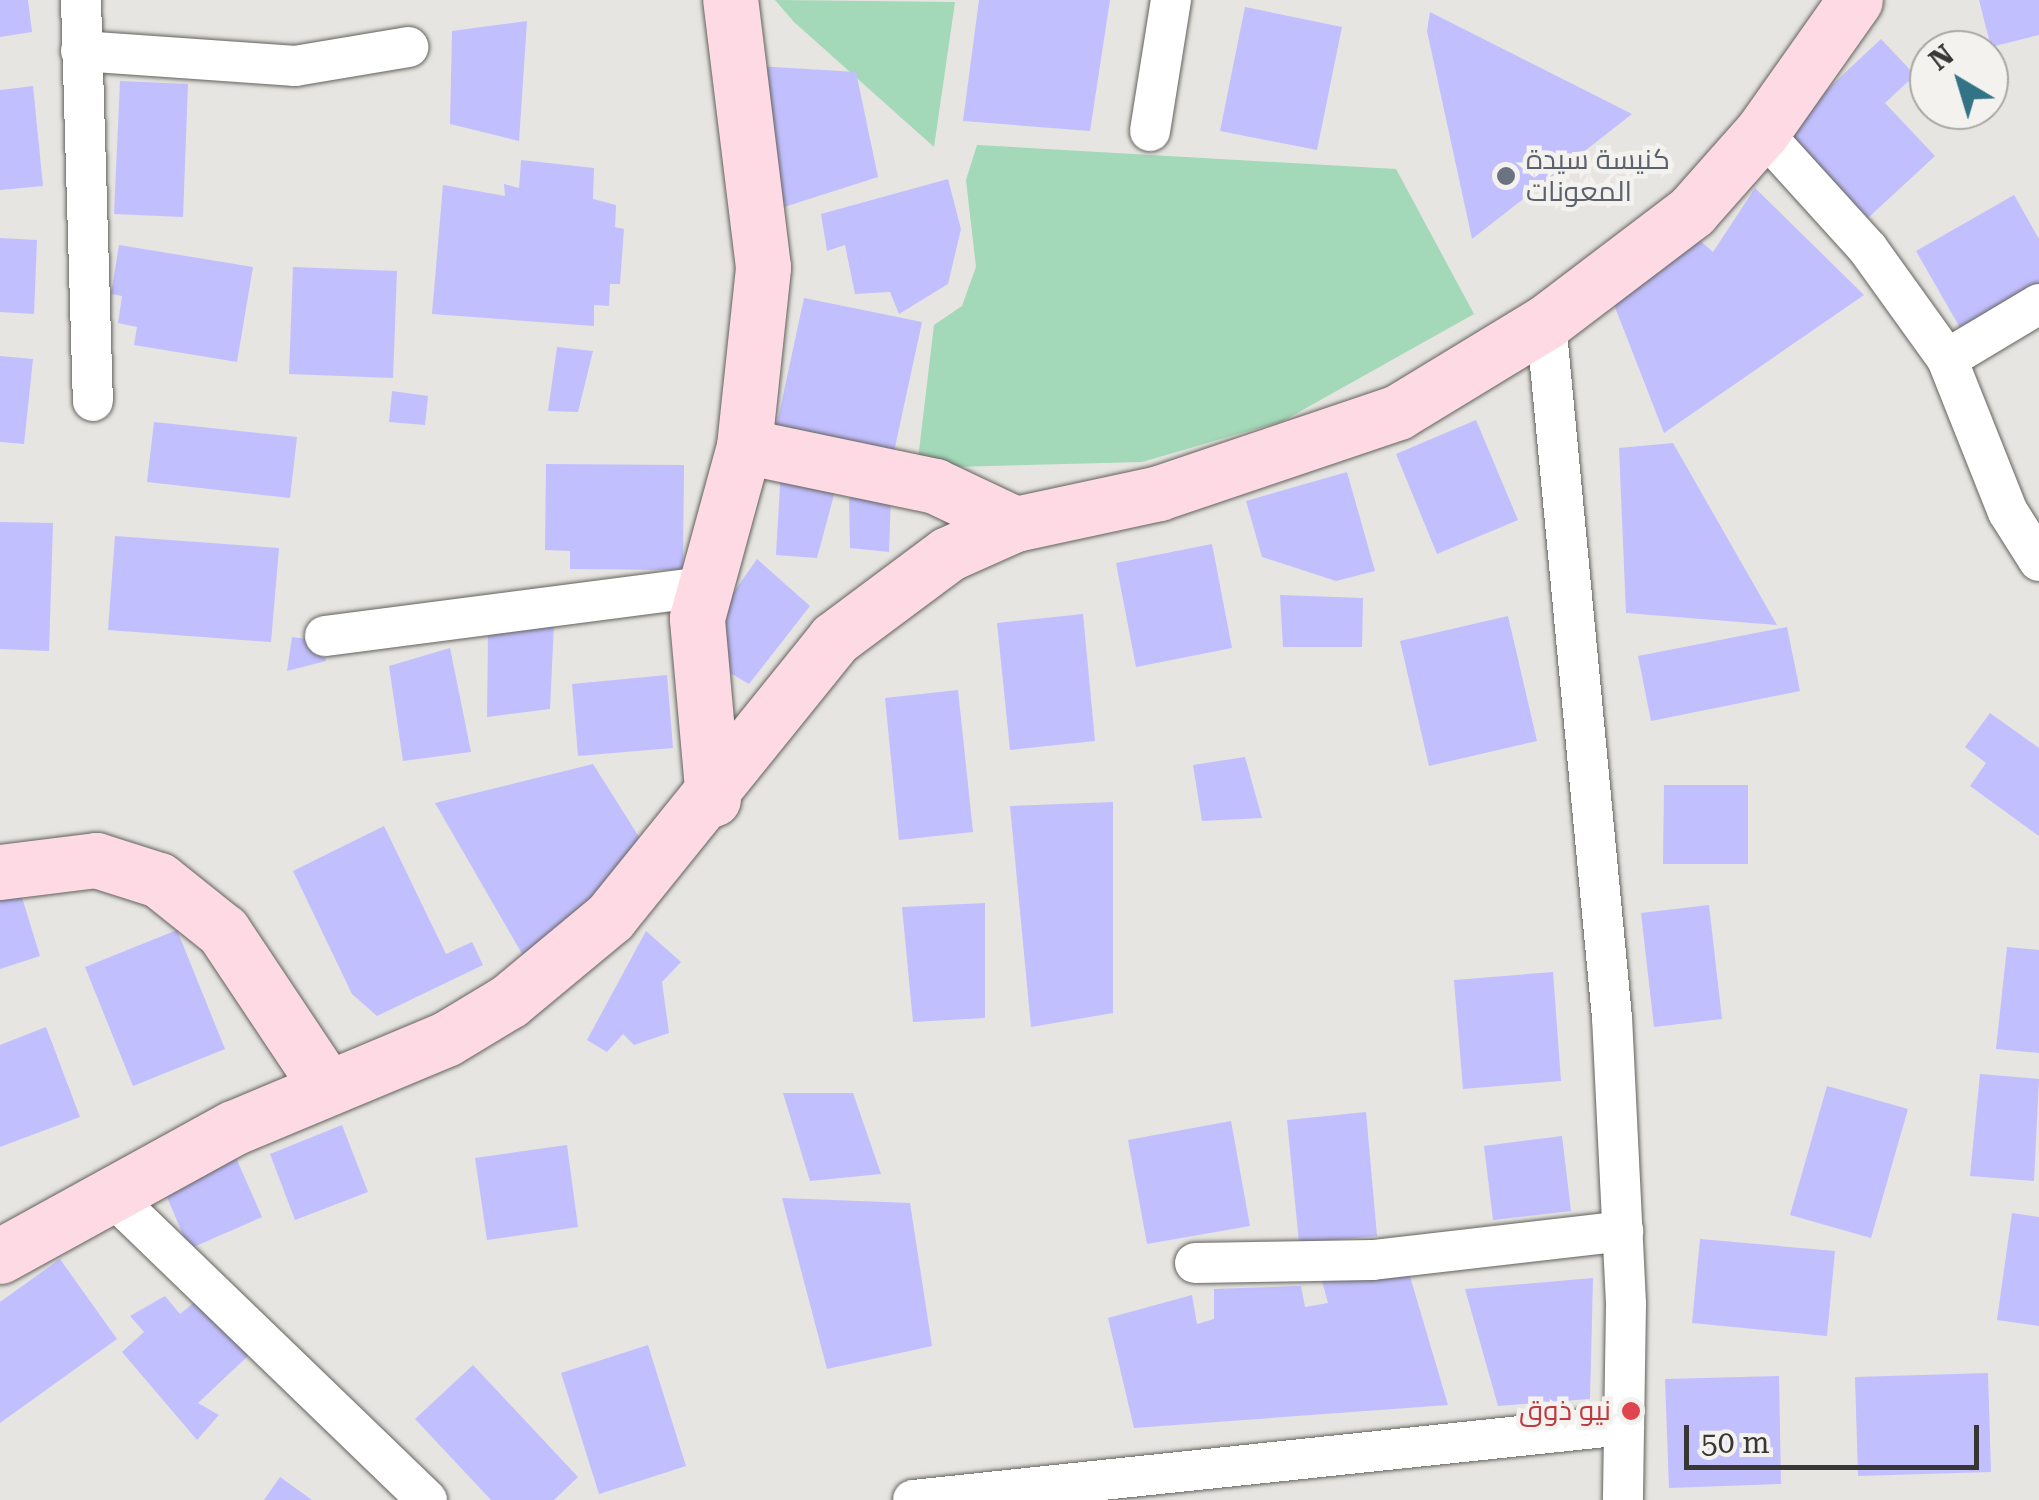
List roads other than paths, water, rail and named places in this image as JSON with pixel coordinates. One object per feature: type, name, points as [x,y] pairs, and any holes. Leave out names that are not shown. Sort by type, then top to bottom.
[{"type":"street","points":[[81,0],[94,402]]},
{"type":"street","points":[[713,798],[697,666],[708,586],[744,446],[763,267],[730,0]]},
{"type":"street","points":[[1150,131],[1171,0]]},
{"type":"street","points":[[0,1256],[109,1193],[327,1087],[446,1039],[509,1001],[610,917],[713,798],[834,640],[917,574],[1015,524],[1292,453],[1398,412],[1546,322],[1692,210],[1762,132],[1855,0]]},
{"type":"street","points":[[81,50],[295,66],[408,47]]},
{"type":"street","points":[[1762,132],[1868,249],[1947,359],[2008,512],[2039,562]]},
{"type":"street","points":[[1947,359],[2039,304]]},
{"type":"street","points":[[1546,322],[1623,1230],[1623,1500]]},
{"type":"street","points":[[744,446],[934,486],[1015,524]]},
{"type":"street","points":[[325,636],[708,586]]},
{"type":"street","points":[[0,872],[96,860],[159,880],[223,931],[327,1087]]},
{"type":"street","points":[[109,1193],[427,1500]]},
{"type":"street","points":[[1195,1264],[1373,1260],[1623,1230]]},
{"type":"street","points":[[913,1500],[1624,1424]]},
{"type":"place","name":"كنيسة سيدة المعونات","points":[[1506,176]]},
{"type":"place","name":"نيو ذوق","points":[[1631,1411]]}]
